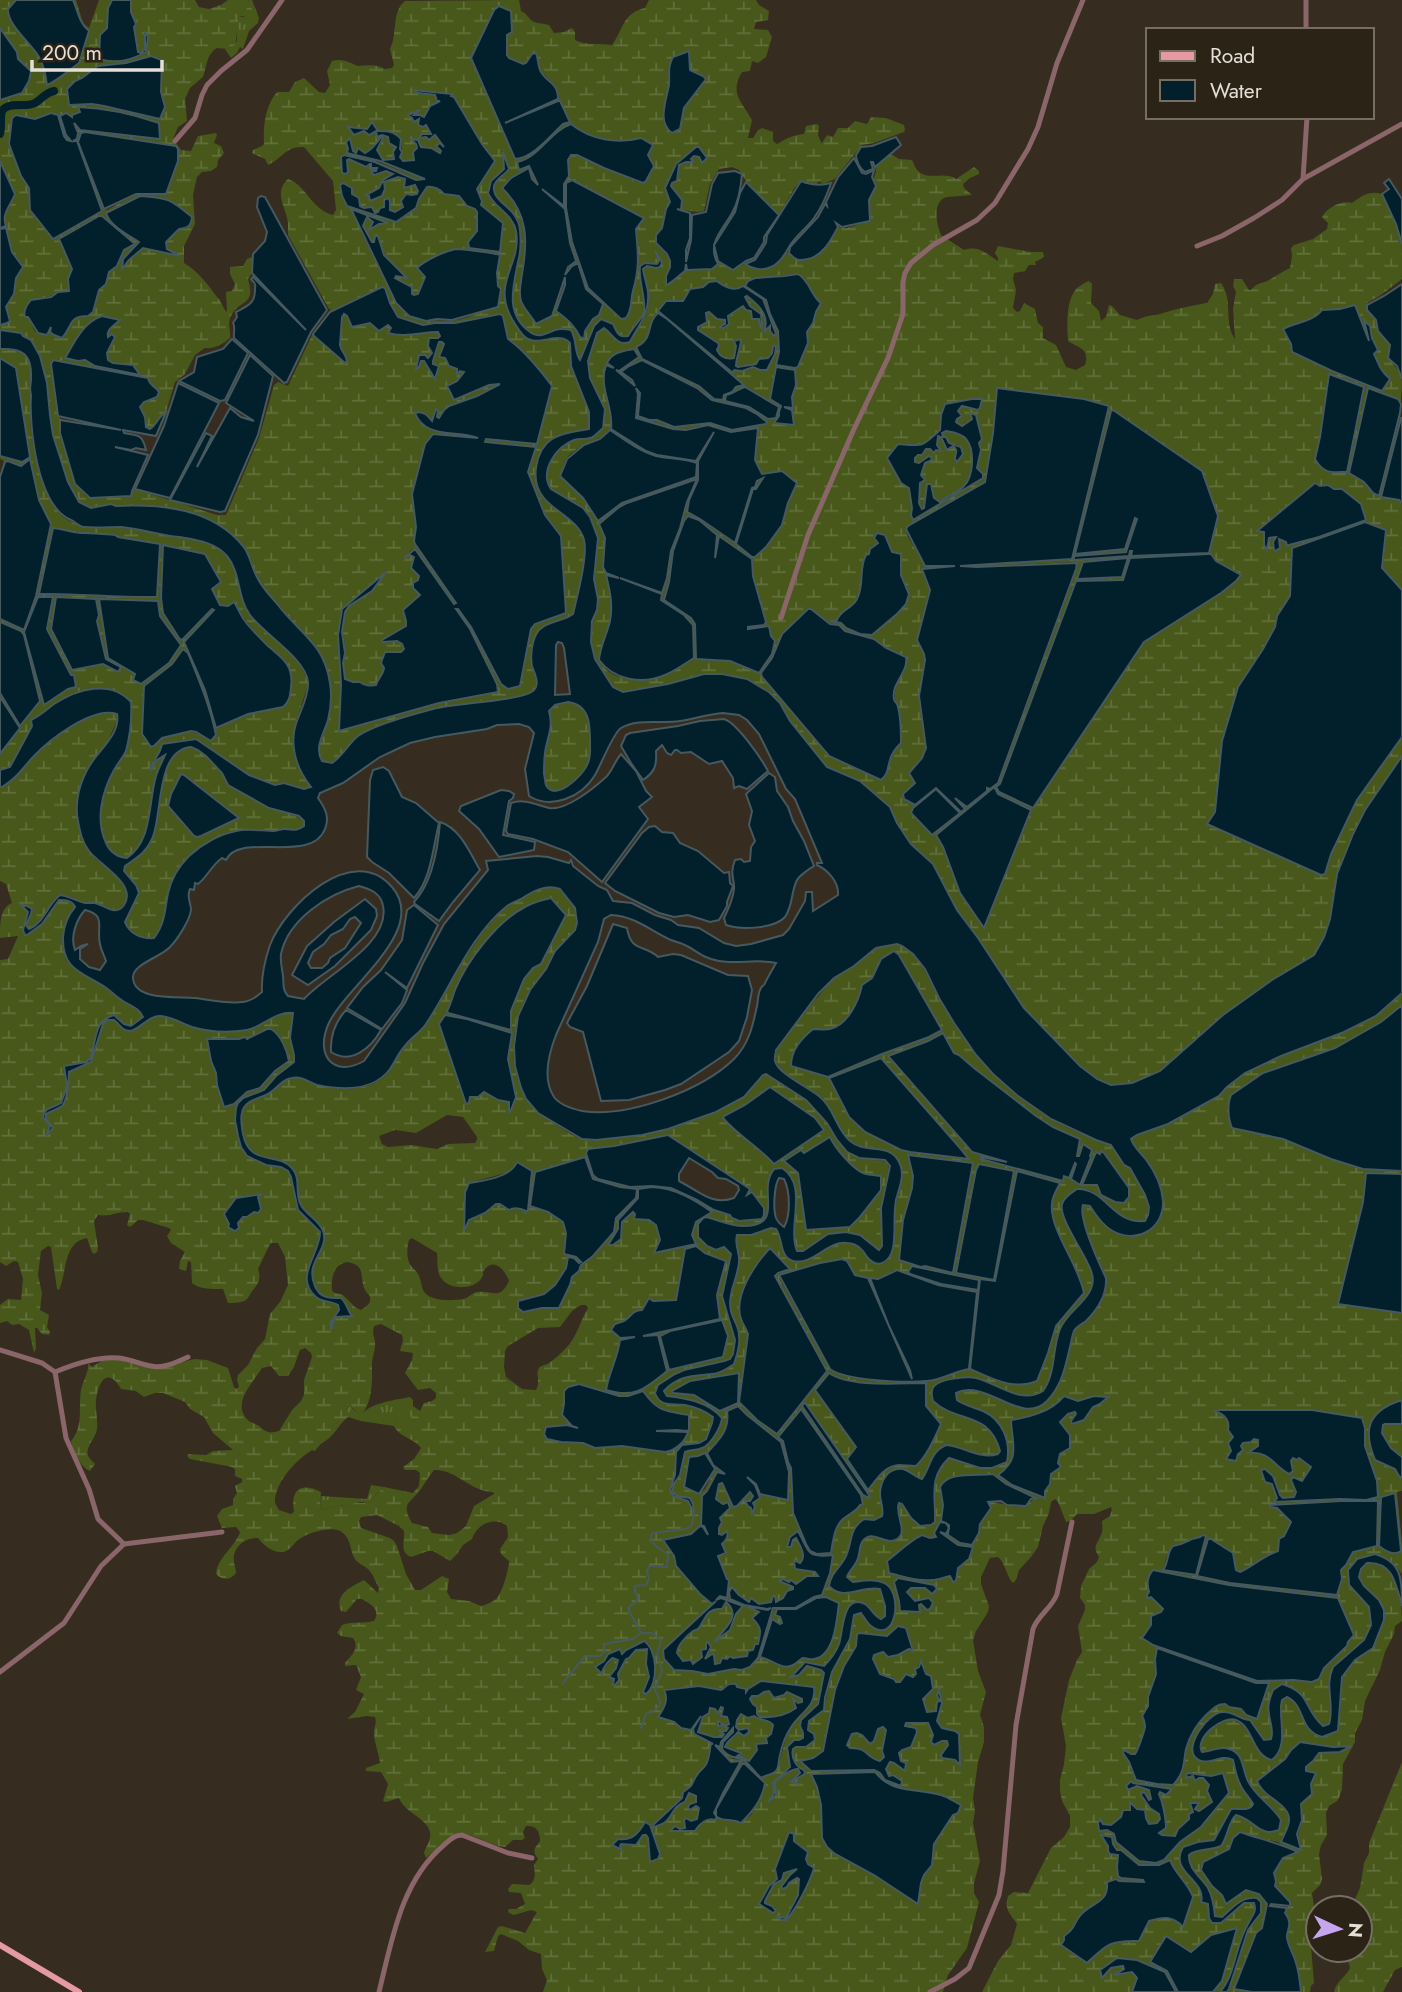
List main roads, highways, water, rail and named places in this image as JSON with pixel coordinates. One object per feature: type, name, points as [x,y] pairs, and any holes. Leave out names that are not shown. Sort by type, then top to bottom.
[{"type":"main road","points":[[0,1945],[79,1992]]},
{"type":"water","points":[[16,0],[73,0],[81,21],[89,31],[79,63],[47,85],[39,57],[11,21],[8,9]]},
{"type":"water","points":[[112,0],[131,0],[138,52],[141,53],[145,49],[145,33],[148,37],[146,52],[123,60],[99,59],[100,35],[107,28],[108,8]]},
{"type":"water","points":[[499,6],[511,11],[512,32],[507,35],[507,55],[523,64],[536,53],[540,70],[554,85],[558,99],[505,123],[558,101],[570,122],[563,124],[535,151],[515,159],[471,58],[494,10]]},
{"type":"water","points":[[0,28],[17,52],[18,59],[31,71],[22,93],[0,100]]},
{"type":"water","points":[[689,51],[690,70],[706,79],[684,108],[680,129],[672,133],[667,129],[664,118],[670,64],[673,57]]},
{"type":"water","points":[[151,56],[162,60],[161,92],[165,107],[160,119],[92,104],[69,105],[67,89],[98,66],[126,63]]},
{"type":"water","points":[[413,90],[452,94],[495,161],[477,189],[481,205],[503,223],[500,252],[469,248],[468,242],[477,231],[477,212],[467,206],[459,196],[444,194],[434,187],[427,187],[416,208],[396,222],[347,206],[340,185],[343,183],[352,188],[352,194],[359,198],[360,206],[372,207],[375,213],[384,207],[384,200],[388,198],[390,210],[395,212],[403,207],[401,201],[406,194],[417,194],[418,191],[415,185],[404,188],[405,179],[398,177],[384,182],[382,196],[370,201],[366,195],[379,188],[383,180],[393,174],[386,171],[374,175],[371,171],[376,171],[377,168],[371,168],[371,163],[366,167],[349,159],[348,172],[342,173],[341,157],[344,155],[375,162],[416,180],[425,179],[380,161],[347,153],[346,142],[350,138],[353,151],[356,153],[358,148],[365,153],[383,138],[377,150],[383,160],[394,159],[393,152],[396,147],[389,143],[388,137],[382,135],[377,137],[376,131],[369,135],[364,131],[354,135],[348,127],[367,129],[372,122],[378,131],[396,134],[401,139],[400,157],[403,161],[414,160],[413,152],[417,148],[411,139],[418,140],[421,147],[440,153],[436,146],[440,143],[444,147],[435,135],[429,140],[426,137],[419,138],[422,134],[431,134],[426,125],[418,125],[419,119],[414,122],[408,115],[420,110],[414,115],[424,117],[430,106],[440,101],[437,101],[435,95]]},
{"type":"water","points":[[78,107],[119,112],[159,123],[160,139],[80,130],[74,123],[78,133],[77,139],[73,141],[77,141],[102,211],[53,239],[30,210],[29,188],[21,176],[9,144],[12,118],[16,115],[35,119],[51,113],[58,115],[64,136],[71,141],[66,135],[60,116],[66,113],[72,117],[80,112]]},
{"type":"water","points":[[571,124],[596,137],[623,141],[641,138],[653,145],[648,155],[654,166],[643,183],[577,155],[571,155],[568,160],[569,176],[564,184],[564,206],[542,189],[565,209],[570,243],[576,261],[568,267],[565,275],[578,263],[586,289],[603,304],[599,315],[585,331],[584,339],[570,322],[556,311],[565,277],[552,316],[536,324],[522,304],[520,291],[525,250],[524,228],[517,207],[502,188],[511,178],[529,168],[532,179],[538,185],[529,166],[519,170],[517,162],[525,160],[557,132]]},
{"type":"water","points":[[81,133],[176,146],[178,161],[166,194],[136,194],[104,209],[78,142]]},
{"type":"water","points":[[896,137],[901,145],[875,167],[871,162],[873,169],[865,172],[861,169],[856,155],[861,147]]},
{"type":"water","points":[[699,147],[707,158],[702,163],[699,157],[694,156],[691,159],[693,162],[679,165],[677,181],[671,186],[682,200],[681,210],[677,209],[690,213],[686,262],[691,240],[692,215],[706,212],[712,184],[718,173],[735,171],[742,174],[739,194],[734,209],[715,243],[718,264],[712,269],[687,270],[686,264],[685,271],[666,285],[670,261],[656,243],[656,235],[662,228],[670,202],[665,188],[676,164]]},
{"type":"water","points":[[503,152],[509,169],[497,181],[494,190],[515,216],[520,230],[520,254],[513,291],[514,309],[522,325],[533,334],[543,335],[559,329],[571,330],[580,360],[594,326],[601,319],[613,324],[620,335],[628,336],[644,312],[640,266],[645,263],[657,264],[659,261],[655,251],[662,262],[660,267],[647,266],[643,269],[648,292],[647,307],[630,342],[618,341],[604,328],[597,333],[588,361],[590,378],[605,409],[603,428],[592,437],[574,440],[561,448],[551,460],[547,475],[551,489],[583,508],[590,517],[598,538],[594,579],[598,599],[592,621],[591,642],[595,659],[613,687],[623,692],[704,674],[722,674],[747,679],[769,692],[827,767],[860,781],[890,807],[911,844],[933,864],[957,910],[1024,1008],[1080,1066],[1097,1079],[1111,1085],[1132,1083],[1160,1071],[1223,1015],[1272,980],[1314,955],[1330,919],[1337,874],[1353,834],[1365,810],[1402,756],[1402,993],[1376,1016],[1245,1073],[1219,1096],[1168,1124],[1131,1139],[1150,1165],[1160,1185],[1163,1201],[1159,1220],[1146,1232],[1129,1236],[1111,1230],[1090,1206],[1083,1205],[1086,1230],[1106,1278],[1105,1290],[1094,1312],[1074,1331],[1062,1376],[1047,1401],[1037,1408],[1026,1409],[980,1392],[968,1390],[956,1393],[957,1400],[996,1420],[1006,1439],[1007,1462],[992,1468],[980,1468],[949,1458],[942,1465],[936,1480],[935,1522],[920,1526],[899,1503],[898,1512],[902,1527],[900,1536],[888,1541],[870,1536],[862,1542],[857,1561],[847,1577],[853,1582],[874,1580],[886,1584],[894,1598],[894,1616],[886,1629],[880,1630],[870,1625],[861,1613],[854,1615],[850,1639],[832,1672],[824,1710],[809,1721],[808,1730],[814,1734],[815,1740],[806,1747],[793,1749],[795,1762],[805,1774],[794,1780],[799,1784],[791,1781],[800,1773],[798,1769],[780,1778],[775,1782],[776,1795],[768,1802],[774,1793],[773,1783],[790,1767],[787,1747],[794,1740],[803,1738],[801,1720],[818,1704],[824,1673],[807,1666],[799,1675],[791,1677],[805,1662],[824,1666],[835,1653],[845,1615],[852,1604],[865,1604],[879,1618],[885,1616],[880,1589],[840,1593],[829,1586],[846,1556],[855,1527],[864,1519],[874,1520],[882,1516],[880,1489],[883,1480],[893,1470],[898,1469],[922,1479],[934,1455],[946,1445],[984,1455],[998,1454],[1000,1451],[995,1438],[980,1423],[952,1413],[933,1401],[933,1388],[948,1380],[972,1377],[1026,1396],[1043,1391],[1050,1377],[1060,1329],[1087,1296],[1093,1282],[1090,1267],[1062,1211],[1063,1202],[1077,1189],[1087,1190],[1125,1218],[1145,1221],[1148,1215],[1149,1207],[1145,1195],[1130,1168],[1124,1165],[1111,1145],[1051,1119],[993,1074],[954,1023],[925,969],[913,954],[897,944],[876,948],[834,978],[818,994],[776,1050],[777,1066],[825,1102],[841,1131],[850,1141],[863,1147],[884,1150],[896,1157],[902,1173],[895,1206],[893,1248],[886,1260],[879,1264],[871,1261],[858,1246],[847,1243],[833,1245],[800,1262],[785,1256],[776,1229],[771,1228],[751,1235],[737,1235],[739,1262],[730,1305],[739,1336],[734,1364],[718,1373],[680,1379],[664,1391],[667,1396],[711,1408],[722,1418],[718,1431],[709,1443],[700,1449],[685,1452],[680,1475],[674,1484],[672,1492],[690,1498],[694,1513],[688,1501],[673,1496],[670,1490],[675,1475],[676,1452],[682,1445],[699,1443],[706,1439],[713,1417],[685,1405],[664,1403],[655,1393],[658,1385],[675,1374],[730,1359],[733,1354],[735,1340],[722,1296],[731,1254],[724,1247],[716,1250],[707,1246],[698,1237],[698,1224],[706,1217],[743,1226],[764,1220],[768,1206],[769,1178],[774,1169],[782,1168],[790,1175],[796,1195],[794,1230],[797,1251],[803,1251],[828,1234],[846,1232],[860,1235],[879,1250],[882,1246],[881,1208],[890,1166],[885,1160],[859,1158],[847,1152],[827,1123],[806,1100],[766,1074],[744,1097],[716,1112],[642,1135],[582,1139],[538,1113],[521,1088],[515,1066],[514,1046],[518,1016],[530,990],[546,969],[555,951],[575,930],[575,908],[560,889],[550,887],[535,891],[509,905],[494,918],[472,946],[426,1024],[406,1044],[390,1069],[375,1082],[356,1088],[337,1088],[317,1085],[299,1078],[288,1079],[270,1093],[248,1103],[243,1109],[241,1123],[246,1144],[257,1155],[279,1160],[292,1168],[296,1176],[300,1203],[323,1231],[323,1245],[313,1270],[315,1286],[319,1293],[325,1296],[341,1298],[352,1316],[336,1317],[331,1330],[331,1322],[339,1310],[338,1305],[316,1297],[307,1282],[320,1232],[298,1210],[288,1171],[247,1156],[241,1147],[235,1120],[236,1108],[243,1098],[264,1090],[294,1062],[290,1038],[293,1013],[280,1014],[253,1028],[233,1032],[199,1029],[161,1016],[150,1019],[131,1031],[122,1028],[114,1020],[107,1020],[103,1024],[91,1062],[69,1072],[67,1090],[64,1104],[46,1114],[46,1119],[53,1128],[46,1136],[50,1126],[43,1117],[44,1114],[47,1109],[61,1103],[67,1086],[64,1066],[90,1059],[96,1033],[107,1018],[114,1015],[124,1024],[131,1026],[143,1017],[105,987],[75,969],[66,957],[63,937],[66,921],[75,907],[72,903],[59,900],[42,924],[27,935],[23,930],[28,912],[21,905],[32,909],[26,925],[29,929],[39,922],[60,895],[114,910],[124,905],[126,890],[115,875],[87,848],[77,814],[77,799],[83,778],[113,735],[117,714],[96,715],[72,726],[40,750],[16,777],[2,787],[0,770],[10,767],[32,726],[31,720],[54,704],[73,694],[94,689],[114,690],[123,695],[131,702],[129,739],[126,751],[106,787],[101,806],[101,825],[108,846],[114,854],[127,858],[141,841],[145,831],[156,776],[165,755],[157,760],[150,771],[162,744],[196,739],[249,775],[275,785],[284,783],[304,789],[311,787],[297,763],[294,745],[295,727],[308,682],[300,664],[250,615],[231,563],[222,551],[198,541],[128,528],[82,527],[59,512],[43,483],[34,445],[30,363],[20,351],[0,349],[0,330],[21,333],[31,340],[40,356],[47,383],[53,435],[68,482],[79,502],[91,508],[111,504],[185,511],[217,523],[243,546],[263,587],[317,648],[327,669],[331,702],[319,751],[322,761],[332,763],[358,736],[383,724],[433,709],[515,697],[533,691],[537,682],[531,652],[537,633],[547,624],[573,614],[583,566],[584,540],[577,527],[543,497],[537,483],[536,466],[542,450],[552,439],[565,433],[589,429],[589,412],[571,366],[570,343],[559,338],[530,340],[519,331],[506,306],[506,284],[515,254],[516,231],[511,220],[488,193],[491,181],[504,169]],"holes":[[[558,642],[562,643],[564,648],[570,694],[555,695],[556,645]],[[568,702],[576,704],[585,712],[590,731],[587,765],[575,780],[556,791],[550,790],[546,785],[544,774],[551,725],[549,711],[555,705]],[[712,714],[739,715],[759,734],[786,789],[795,799],[822,863],[817,865],[829,873],[837,886],[838,895],[813,911],[812,892],[806,892],[805,901],[783,935],[736,946],[724,943],[699,928],[678,925],[632,903],[613,901],[607,890],[573,866],[571,860],[569,863],[537,856],[486,861],[488,870],[444,924],[405,1003],[364,1061],[344,1067],[330,1061],[326,1054],[324,1046],[328,1025],[337,1010],[380,959],[400,922],[401,904],[392,887],[376,875],[359,871],[340,875],[305,897],[278,929],[266,957],[262,992],[251,1000],[231,1002],[158,996],[141,991],[135,985],[134,972],[173,944],[190,914],[190,889],[194,890],[195,883],[198,884],[218,861],[222,858],[226,860],[233,852],[245,848],[291,847],[305,845],[317,839],[325,829],[327,820],[325,809],[318,798],[320,793],[343,783],[380,757],[410,743],[435,737],[497,725],[519,724],[529,727],[534,733],[525,769],[529,796],[547,802],[556,801],[574,795],[589,783],[621,728],[635,723],[680,721]],[[191,747],[198,750],[222,773],[228,785],[269,808],[299,816],[304,821],[304,826],[294,830],[236,831],[200,847],[185,860],[173,878],[158,933],[154,938],[145,938],[133,933],[125,922],[139,893],[124,871],[125,866],[150,844],[162,786],[171,759],[179,751]],[[359,886],[371,890],[382,902],[383,920],[367,946],[304,999],[288,996],[284,989],[281,959],[285,942],[300,920],[334,895]],[[85,910],[92,912],[98,919],[100,944],[106,961],[100,970],[89,967],[80,959],[80,949],[88,944],[75,950],[74,934]],[[611,915],[620,916],[711,959],[776,963],[760,990],[752,1027],[739,1053],[703,1082],[641,1106],[600,1112],[582,1111],[560,1102],[554,1097],[548,1082],[551,1050],[598,942],[604,919]],[[779,1178],[784,1179],[788,1190],[788,1216],[784,1227],[775,1214]]]},
{"type":"water","points":[[854,158],[862,173],[874,170],[872,177],[876,186],[869,200],[870,221],[842,227],[836,223],[838,227],[822,251],[808,259],[796,259],[789,253],[790,247],[818,217],[825,204],[827,206],[826,202],[838,177]]},
{"type":"water","points":[[0,161],[15,194],[6,214],[6,226],[0,228]]},
{"type":"water","points":[[1389,179],[1402,199],[1402,244],[1382,194],[1389,189],[1384,183]]},
{"type":"water","points":[[572,180],[644,218],[636,229],[638,267],[626,318],[621,319],[588,288],[572,242],[566,208],[566,183]]},
{"type":"water","points":[[801,181],[816,185],[831,183],[817,214],[774,265],[761,269],[745,264],[755,260],[766,243],[767,235]]},
{"type":"water","points":[[746,182],[779,215],[754,258],[733,270],[718,261],[714,245],[735,212]]},
{"type":"water","points":[[140,196],[169,200],[192,217],[192,220],[166,242],[167,249],[180,256],[143,248],[122,269],[123,259],[139,242],[115,226],[106,213]]},
{"type":"water","points":[[265,197],[327,310],[311,332],[287,382],[284,383],[234,338],[233,323],[237,317],[236,312],[250,304],[255,295],[255,285],[251,279],[253,277],[306,330],[252,273],[253,254],[265,241],[267,232],[257,207],[258,198]]},
{"type":"water","points":[[351,209],[388,223],[379,224],[369,230],[373,222],[367,217],[363,226],[372,242],[375,236],[378,236],[384,255],[407,278],[395,278],[412,287],[414,295],[418,294],[425,277],[417,268],[435,256],[456,249],[500,255],[497,273],[498,286],[501,289],[498,307],[452,320],[426,321],[409,316],[396,303]]},
{"type":"water","points":[[99,216],[135,244],[124,250],[117,266],[109,272],[106,284],[99,290],[93,312],[74,320],[62,338],[50,332],[51,327],[47,335],[38,333],[28,317],[25,317],[28,304],[31,300],[69,291],[68,279],[72,269],[59,239]]},
{"type":"water","points":[[6,228],[12,252],[23,267],[16,278],[14,294],[6,307],[10,321],[0,325],[0,229]]},
{"type":"water","points":[[798,274],[821,303],[807,332],[808,343],[798,367],[795,368],[776,365],[779,352],[778,331],[766,300],[745,286],[755,278]]},
{"type":"water","points":[[717,281],[730,288],[743,286],[763,299],[776,334],[774,336],[770,331],[770,326],[764,332],[764,316],[747,296],[745,297],[750,306],[761,314],[762,328],[759,319],[752,319],[751,311],[743,306],[728,316],[729,324],[724,328],[720,327],[725,324],[725,320],[706,313],[707,322],[698,327],[698,330],[718,343],[717,350],[726,358],[734,358],[734,341],[741,339],[736,363],[738,367],[756,364],[759,359],[768,358],[773,346],[776,346],[767,370],[753,367],[742,371],[734,370],[733,373],[658,311],[666,301],[683,301],[690,289]]},
{"type":"water","points":[[1402,284],[1402,379],[1397,366],[1388,358],[1390,345],[1378,331],[1376,320],[1367,310],[1367,305]]},
{"type":"water","points":[[382,287],[385,288],[398,317],[423,325],[455,323],[500,314],[503,316],[508,339],[526,355],[552,386],[537,444],[486,439],[485,442],[536,447],[528,472],[545,515],[561,536],[566,613],[535,624],[531,629],[520,686],[508,689],[501,684],[471,627],[456,609],[470,629],[497,684],[498,692],[439,703],[339,731],[341,684],[338,635],[342,609],[386,572],[372,591],[349,606],[345,612],[342,632],[345,679],[371,686],[376,685],[383,673],[381,663],[385,652],[401,652],[404,649],[397,641],[382,640],[406,626],[403,610],[420,595],[413,588],[413,583],[419,576],[411,568],[414,557],[410,555],[404,558],[415,549],[454,604],[456,603],[415,544],[412,494],[425,444],[433,434],[478,438],[426,427],[415,413],[423,413],[432,421],[436,409],[439,418],[449,406],[500,384],[489,385],[454,400],[447,386],[457,381],[464,372],[457,374],[457,369],[449,366],[445,358],[439,357],[444,344],[442,342],[439,342],[433,361],[433,364],[439,366],[435,379],[424,361],[421,361],[416,369],[419,355],[428,358],[432,353],[428,346],[429,338],[438,338],[438,332],[400,335],[388,333],[391,328],[388,325],[379,331],[370,323],[352,327],[344,314],[340,345],[347,361],[345,363],[314,336],[330,312]]},
{"type":"water","points":[[1355,305],[1369,341],[1364,320],[1370,326],[1378,350],[1374,354],[1390,379],[1382,391],[1292,352],[1283,329],[1309,319],[1322,310]]},
{"type":"water","points":[[658,313],[744,385],[724,395],[723,400],[714,399],[699,386],[642,359],[636,347],[646,339]]},
{"type":"water","points":[[102,316],[120,320],[108,332],[108,337],[112,334],[115,337],[107,353],[108,360],[133,365],[140,375],[95,366],[85,360],[65,358],[84,328]]},
{"type":"water","points":[[232,339],[248,353],[225,400],[220,401],[179,381],[194,372],[197,357],[223,349]]},
{"type":"water","points":[[634,349],[639,357],[619,371],[616,370],[635,386],[632,380],[621,372],[642,360],[697,388],[712,400],[746,408],[767,422],[732,430],[710,423],[674,427],[638,416],[640,393],[636,388],[636,418],[673,429],[686,430],[708,425],[731,432],[758,428],[755,460],[762,474],[782,471],[797,483],[782,525],[755,557],[736,544],[753,489],[756,489],[763,478],[752,488],[735,543],[687,512],[698,480],[698,461],[714,432],[696,461],[646,451],[611,429],[604,382],[606,365],[614,368],[607,363],[612,356]]},
{"type":"water","points":[[250,355],[273,376],[258,435],[225,511],[170,500],[206,433],[212,436],[197,467],[230,408],[241,417],[254,421],[226,403]]},
{"type":"water","points":[[0,358],[16,368],[30,457],[22,462],[0,456]]},
{"type":"water","points":[[53,360],[148,378],[159,392],[157,397],[144,402],[140,407],[146,427],[150,429],[166,412],[156,436],[123,430],[124,433],[141,438],[146,450],[115,447],[148,455],[131,496],[90,498],[75,484],[60,433],[60,420],[121,430],[58,416],[51,364]]},
{"type":"water","points":[[776,367],[795,370],[793,408],[784,407],[792,410],[794,425],[774,423],[781,406],[770,399]]},
{"type":"water","points":[[1329,374],[1364,387],[1347,472],[1325,470],[1315,459]]},
{"type":"water","points":[[178,383],[219,403],[170,498],[135,489],[164,426]]},
{"type":"water","points":[[745,387],[779,407],[776,418],[768,419],[749,407],[725,401],[726,395]]},
{"type":"water","points":[[997,388],[1084,399],[1109,406],[1072,559],[960,566],[1077,563],[998,783],[990,789],[987,788],[987,791],[967,807],[955,798],[965,809],[961,812],[936,788],[915,805],[904,799],[903,794],[915,783],[909,773],[922,758],[926,748],[919,696],[925,660],[917,640],[930,590],[922,569],[955,566],[925,566],[906,529],[985,482]]},
{"type":"water","points":[[1368,388],[1398,399],[1401,404],[1379,496],[1349,473]]},
{"type":"water","points":[[982,399],[978,410],[962,406],[958,411],[962,416],[956,422],[962,426],[972,419],[970,413],[976,415],[982,439],[979,443],[981,450],[977,468],[983,478],[913,520],[909,488],[901,483],[887,458],[898,444],[921,444],[934,436],[940,430],[945,404]],"holes":[[[946,431],[962,435],[969,444],[972,456],[969,477],[961,489],[940,502],[934,498],[931,484],[927,484],[922,509],[919,503],[920,483],[925,480],[921,475],[925,463],[932,460],[929,456],[919,463],[915,462],[915,458],[922,455],[926,449],[934,453],[936,450],[941,451],[937,445],[938,436],[947,450],[953,446],[956,449],[957,462],[963,454],[961,447],[949,443],[946,437],[943,437],[942,433]]]},
{"type":"water","points":[[1113,410],[1202,471],[1218,516],[1209,553],[1131,556],[1130,551],[1129,556],[1074,560],[1074,556],[1126,552],[1137,519],[1135,518],[1125,549],[1075,554]]},
{"type":"water","points":[[1402,418],[1402,503],[1381,497]]},
{"type":"water","points":[[610,430],[650,454],[697,463],[696,477],[622,503],[598,521],[583,498],[560,476],[567,459],[584,445],[600,439]]},
{"type":"water","points":[[30,459],[39,500],[51,524],[36,596],[24,630],[0,619],[0,477],[5,462],[21,466]]},
{"type":"water","points":[[697,479],[671,551],[662,593],[620,578],[662,594],[661,600],[684,615],[693,625],[694,658],[672,672],[656,678],[638,680],[620,676],[599,660],[611,615],[611,598],[606,575],[619,578],[606,573],[603,567],[605,538],[599,524],[627,503]]},
{"type":"water","points":[[1315,483],[1342,489],[1361,504],[1366,520],[1287,546],[1286,542],[1279,539],[1280,548],[1275,551],[1273,542],[1276,537],[1269,538],[1267,550],[1264,545],[1264,532],[1257,531]]},
{"type":"water","points":[[688,516],[699,520],[717,535],[715,558],[719,536],[752,559],[753,576],[766,622],[748,629],[769,626],[775,641],[772,654],[759,673],[730,661],[696,659],[695,624],[691,618],[664,600],[673,551]]},
{"type":"water","points":[[1365,522],[1386,530],[1382,568],[1402,590],[1402,737],[1357,800],[1331,854],[1325,874],[1321,875],[1207,824],[1215,812],[1222,741],[1238,687],[1263,649],[1275,627],[1277,616],[1290,596],[1292,548]]},
{"type":"water","points":[[53,528],[115,535],[160,544],[157,597],[39,594]]},
{"type":"water","points":[[877,533],[885,535],[892,552],[901,554],[901,575],[909,594],[906,604],[898,613],[872,635],[860,634],[841,623],[830,621],[837,620],[857,599],[864,561],[870,549],[878,543],[874,538]]},
{"type":"water","points":[[163,545],[205,554],[221,582],[212,589],[220,605],[228,606],[234,602],[250,627],[286,663],[291,673],[291,687],[290,696],[283,707],[248,714],[216,728],[205,690],[184,642],[214,610],[183,639],[179,638],[163,613]]},
{"type":"water","points":[[1211,554],[1216,561],[1241,575],[1236,581],[1144,642],[1033,808],[999,792],[996,787],[1000,784],[1076,581],[1123,580],[1130,558]]},
{"type":"water","points":[[1128,558],[1122,577],[1077,579],[1083,562]]},
{"type":"water","points":[[38,597],[53,597],[47,629],[71,675],[74,675],[76,687],[68,689],[44,705],[24,632]]},
{"type":"water","points":[[56,597],[96,599],[99,615],[97,621],[106,659],[121,667],[118,672],[103,664],[72,670],[51,629]]},
{"type":"water","points":[[99,599],[158,601],[160,616],[181,645],[169,663],[141,684],[133,680],[135,674],[108,658]]},
{"type":"water","points":[[808,609],[830,624],[874,639],[906,657],[905,668],[894,693],[901,723],[901,743],[893,753],[886,775],[881,780],[829,756],[762,677],[761,673],[772,658],[782,634]]},
{"type":"water","points":[[0,622],[24,635],[40,701],[20,726],[0,693]]},
{"type":"water","points":[[183,649],[188,653],[200,683],[216,735],[211,741],[191,731],[162,738],[151,747],[142,734],[144,686],[172,664]]},
{"type":"water","points":[[0,697],[20,728],[0,754]]},
{"type":"water","points":[[724,719],[742,734],[768,771],[747,789],[739,786],[734,788],[733,778],[722,761],[709,764],[691,752],[681,753],[677,750],[671,755],[662,745],[656,751],[653,771],[643,780],[621,746],[626,735],[630,733]]},
{"type":"water","points":[[621,754],[636,771],[652,797],[639,807],[648,819],[602,882],[568,852],[533,839],[508,834],[506,831],[511,803],[526,802],[549,808],[563,806],[579,798],[606,777]]},
{"type":"water","points":[[383,767],[389,771],[402,797],[416,803],[439,823],[428,873],[414,898],[389,873],[367,857],[370,780],[373,770]]},
{"type":"water","points":[[769,773],[775,777],[777,791],[788,807],[814,866],[797,880],[788,913],[780,921],[757,927],[726,925],[724,918],[734,889],[733,865],[735,860],[750,861],[751,847],[755,841],[749,825],[752,811],[746,794]]},
{"type":"water","points":[[181,774],[239,818],[201,836],[194,836],[168,806]]},
{"type":"water","points":[[993,788],[998,794],[1031,810],[984,928],[960,893],[936,835]]},
{"type":"water","points":[[936,789],[960,813],[932,835],[911,813],[913,808]]},
{"type":"water","points":[[501,790],[514,794],[509,801],[503,835],[535,842],[534,850],[499,857],[479,829],[459,811],[461,806]]},
{"type":"water","points":[[440,822],[459,835],[480,870],[439,921],[414,902],[430,875]]},
{"type":"water","points":[[655,826],[662,832],[673,833],[680,843],[698,851],[724,873],[729,872],[733,886],[719,920],[710,922],[688,915],[674,917],[659,913],[615,891],[605,883],[642,833]]},
{"type":"water","points":[[551,898],[566,915],[541,964],[533,968],[524,979],[511,1011],[511,1030],[448,1013],[460,979],[493,932],[514,913],[534,902]]},
{"type":"water","points":[[365,899],[376,909],[377,916],[371,930],[335,966],[308,985],[292,975],[307,946]],"holes":[[[355,917],[361,923],[345,948],[330,958],[322,968],[311,968],[308,963],[313,952],[331,935],[343,929],[350,919]]]},
{"type":"water","points":[[414,905],[438,925],[407,988],[385,972],[407,990],[402,1003],[382,1029],[347,1008],[381,970],[402,940],[407,910]]},
{"type":"water","points":[[613,924],[627,928],[635,945],[658,957],[681,955],[728,975],[748,976],[752,990],[739,1041],[729,1052],[681,1084],[629,1100],[601,1101],[583,1032],[567,1023],[587,986]]},
{"type":"water","points":[[894,951],[899,955],[942,1030],[828,1077],[791,1066],[795,1050],[813,1029],[830,1029],[842,1023],[855,1004],[862,985],[872,978],[881,959]]},
{"type":"water","points":[[1402,1005],[1402,1171],[1363,1169],[1283,1139],[1232,1128],[1228,1112],[1231,1095],[1263,1073],[1335,1048],[1381,1022]]},
{"type":"water","points":[[346,1010],[381,1030],[372,1043],[360,1053],[346,1057],[331,1052],[331,1040],[339,1019]]},
{"type":"water","points":[[445,1015],[512,1033],[508,1059],[516,1097],[509,1112],[509,1102],[498,1100],[484,1092],[478,1097],[470,1097],[469,1103],[466,1104],[439,1024]]},
{"type":"water","points":[[271,1029],[281,1039],[289,1061],[275,1071],[260,1088],[247,1092],[234,1104],[224,1107],[207,1039],[247,1039]]},
{"type":"water","points":[[943,1033],[954,1053],[1036,1116],[1080,1139],[1077,1156],[1083,1144],[1092,1150],[1080,1185],[1071,1179],[1075,1163],[1069,1178],[1064,1176],[1063,1181],[981,1159],[1007,1162],[972,1152],[888,1056]]},
{"type":"water","points":[[881,1058],[969,1159],[901,1150],[865,1132],[849,1117],[829,1078]]},
{"type":"water","points":[[770,1087],[815,1118],[824,1130],[774,1164],[723,1118]]},
{"type":"water","points":[[668,1135],[750,1189],[747,1195],[752,1192],[764,1208],[764,1215],[762,1219],[739,1221],[671,1188],[630,1187],[598,1179],[593,1175],[586,1153],[588,1149]],"holes":[[[689,1158],[718,1178],[738,1186],[739,1190],[734,1198],[712,1199],[679,1181],[679,1174]]]},
{"type":"water","points":[[830,1137],[844,1157],[859,1170],[865,1174],[881,1176],[881,1190],[850,1227],[806,1230],[798,1173],[784,1161],[801,1150],[804,1153]]},
{"type":"water","points":[[1101,1151],[1129,1188],[1129,1197],[1124,1203],[1101,1195],[1097,1185],[1082,1185],[1096,1152],[1100,1154]]},
{"type":"water","points":[[908,1155],[973,1163],[953,1273],[899,1260],[903,1220],[912,1188],[913,1176]]},
{"type":"water","points":[[585,1157],[593,1179],[637,1189],[636,1198],[616,1218],[614,1232],[572,1277],[559,1308],[523,1312],[518,1308],[518,1301],[544,1294],[555,1285],[566,1268],[568,1257],[581,1262],[576,1257],[564,1254],[566,1233],[563,1222],[548,1212],[530,1206],[535,1172]]},
{"type":"water","points":[[517,1162],[532,1171],[528,1210],[525,1214],[526,1211],[522,1209],[509,1210],[496,1204],[485,1213],[469,1220],[464,1231],[465,1192],[469,1183],[503,1175]]},
{"type":"water","points":[[979,1164],[1014,1171],[994,1280],[956,1273]]},
{"type":"water","points":[[1017,1171],[1060,1183],[1053,1198],[1052,1214],[1084,1293],[1056,1326],[1037,1381],[1019,1385],[1002,1382],[970,1369],[980,1279],[995,1281]]},
{"type":"water","points":[[1366,1173],[1402,1174],[1402,1313],[1338,1304],[1363,1202]]},
{"type":"water","points":[[652,1187],[684,1195],[712,1212],[696,1222],[692,1235],[696,1244],[654,1253],[660,1240],[656,1225],[649,1220],[634,1219],[633,1212],[622,1222],[621,1239],[608,1245],[618,1229],[618,1220],[638,1198],[638,1189]]},
{"type":"water","points":[[262,1194],[258,1197],[261,1209],[258,1213],[243,1217],[235,1231],[228,1227],[224,1214],[236,1198]]},
{"type":"water","points":[[696,1246],[705,1253],[726,1261],[717,1295],[720,1319],[643,1336],[658,1335],[667,1371],[633,1392],[606,1390],[620,1340],[635,1337],[620,1338],[611,1330],[615,1324],[642,1310],[649,1298],[653,1301],[676,1300],[685,1249]]},
{"type":"water","points":[[770,1248],[790,1269],[775,1276],[827,1371],[777,1434],[757,1420],[739,1402],[748,1334],[741,1319],[740,1300],[752,1271]]},
{"type":"water","points":[[842,1259],[847,1261],[855,1275],[868,1278],[912,1379],[870,1278],[878,1279],[897,1270],[938,1285],[977,1292],[969,1369],[933,1380],[906,1382],[862,1379],[830,1369],[779,1275]]},
{"type":"water","points":[[912,1266],[979,1280],[978,1290],[941,1284],[910,1274],[908,1272]]},
{"type":"water","points":[[722,1320],[728,1336],[723,1357],[669,1370],[660,1336],[670,1331]]},
{"type":"water","points":[[739,1373],[738,1403],[720,1411],[694,1395],[672,1391],[690,1381]]},
{"type":"water","points":[[829,1373],[838,1378],[863,1383],[926,1383],[926,1406],[941,1424],[916,1466],[899,1465],[889,1468],[868,1490],[847,1459],[856,1447],[815,1390]]},
{"type":"water","points":[[579,1384],[619,1396],[643,1391],[653,1403],[663,1409],[689,1415],[688,1431],[656,1431],[688,1432],[687,1436],[676,1448],[665,1452],[622,1446],[595,1448],[583,1443],[547,1439],[544,1434],[546,1427],[567,1425],[578,1428],[572,1426],[562,1415],[564,1391]]},
{"type":"water","points":[[1064,1396],[1078,1401],[1094,1396],[1108,1397],[1093,1407],[1084,1420],[1072,1424],[1075,1412],[1068,1414],[1060,1422],[1070,1435],[1070,1448],[1060,1454],[1058,1463],[1061,1467],[1051,1474],[1045,1498],[1012,1485],[998,1475],[1010,1463],[1014,1450],[1011,1420],[1046,1410]]},
{"type":"water","points":[[1402,1401],[1402,1424],[1385,1424],[1382,1433],[1391,1448],[1402,1457],[1402,1478],[1395,1469],[1375,1460],[1369,1440],[1374,1417]]},
{"type":"water","points":[[804,1403],[869,1498],[863,1495],[802,1406]]},
{"type":"water","points":[[738,1406],[781,1442],[789,1472],[788,1500],[760,1494],[756,1484],[747,1477],[755,1485],[760,1498],[753,1503],[755,1507],[752,1514],[745,1501],[750,1501],[753,1496],[750,1492],[733,1507],[722,1483],[719,1484],[716,1499],[723,1504],[728,1502],[730,1508],[720,1518],[722,1522],[719,1534],[727,1531],[727,1535],[722,1544],[726,1553],[718,1556],[729,1580],[727,1598],[720,1596],[716,1600],[721,1598],[743,1606],[736,1614],[730,1630],[714,1642],[730,1623],[733,1612],[726,1602],[722,1609],[712,1610],[698,1629],[682,1641],[677,1653],[683,1661],[691,1660],[693,1664],[702,1657],[701,1650],[706,1649],[708,1642],[711,1647],[705,1659],[714,1655],[715,1664],[730,1656],[747,1656],[748,1651],[753,1650],[755,1644],[758,1644],[760,1633],[752,1618],[759,1612],[747,1606],[768,1610],[771,1608],[744,1605],[730,1599],[729,1592],[732,1587],[749,1602],[751,1598],[759,1604],[771,1602],[775,1596],[776,1602],[793,1589],[779,1581],[791,1580],[796,1584],[807,1576],[818,1576],[815,1572],[795,1569],[794,1560],[800,1563],[802,1551],[796,1538],[791,1547],[787,1547],[790,1537],[798,1531],[810,1552],[833,1555],[830,1573],[822,1595],[795,1608],[773,1608],[758,1658],[750,1667],[708,1674],[674,1670],[664,1659],[663,1650],[716,1601],[712,1604],[700,1594],[676,1566],[674,1556],[663,1540],[691,1534],[700,1526],[708,1535],[704,1526],[701,1525],[702,1496],[717,1472],[725,1474],[713,1465],[707,1453],[725,1429],[727,1411]]},
{"type":"water","points":[[801,1409],[861,1495],[863,1504],[839,1523],[831,1553],[817,1554],[810,1551],[793,1513],[791,1468],[783,1441],[778,1437]]},
{"type":"water","points":[[1312,1410],[1362,1418],[1365,1446],[1377,1481],[1378,1497],[1366,1500],[1274,1502],[1277,1498],[1272,1484],[1265,1482],[1261,1470],[1265,1469],[1273,1476],[1283,1498],[1294,1497],[1296,1492],[1291,1480],[1293,1477],[1302,1481],[1311,1467],[1299,1458],[1293,1458],[1293,1471],[1289,1474],[1267,1456],[1248,1453],[1258,1446],[1258,1440],[1254,1439],[1243,1443],[1243,1450],[1236,1461],[1226,1459],[1231,1451],[1228,1443],[1233,1437],[1228,1430],[1226,1418],[1215,1411]]},
{"type":"water","points":[[705,1453],[715,1469],[699,1494],[684,1487],[689,1457]]},
{"type":"water","points":[[993,1474],[1006,1484],[1036,1498],[1031,1499],[1026,1506],[1007,1505],[1001,1501],[988,1502],[991,1508],[980,1524],[979,1533],[972,1545],[960,1543],[948,1535],[949,1525],[941,1521],[943,1505],[940,1487],[956,1476]]},
{"type":"water","points":[[1395,1493],[1401,1551],[1393,1553],[1379,1546],[1381,1497]]},
{"type":"water","points":[[1378,1501],[1377,1546],[1353,1552],[1341,1570],[1342,1579],[1337,1595],[1230,1583],[1197,1576],[1208,1539],[1233,1553],[1236,1570],[1240,1572],[1278,1551],[1279,1539],[1284,1536],[1291,1522],[1270,1505]]},
{"type":"water","points":[[940,1522],[946,1523],[949,1528],[946,1534],[940,1532],[958,1545],[973,1547],[969,1559],[958,1568],[956,1581],[953,1582],[950,1576],[921,1580],[889,1573],[887,1561],[922,1535],[936,1537],[934,1533]]},
{"type":"water","points":[[1206,1536],[1196,1575],[1163,1570],[1173,1546]]},
{"type":"water","points":[[1375,1554],[1391,1562],[1399,1573],[1402,1606],[1388,1570],[1376,1563],[1367,1563],[1361,1569],[1359,1577],[1364,1586],[1379,1600],[1384,1610],[1384,1620],[1373,1648],[1355,1660],[1342,1677],[1338,1731],[1322,1737],[1314,1733],[1305,1723],[1297,1706],[1287,1697],[1282,1700],[1281,1706],[1282,1742],[1272,1760],[1260,1753],[1246,1729],[1236,1720],[1230,1719],[1217,1724],[1202,1740],[1202,1752],[1222,1748],[1237,1754],[1251,1787],[1281,1820],[1279,1830],[1266,1832],[1236,1815],[1221,1846],[1189,1855],[1193,1869],[1210,1891],[1215,1916],[1222,1917],[1247,1899],[1257,1898],[1261,1902],[1261,1913],[1248,1930],[1229,1989],[1227,1992],[1220,1992],[1229,1977],[1255,1906],[1254,1903],[1244,1903],[1221,1923],[1212,1923],[1208,1904],[1201,1902],[1199,1888],[1184,1870],[1180,1856],[1183,1847],[1214,1840],[1231,1809],[1246,1809],[1253,1804],[1239,1781],[1233,1760],[1223,1758],[1200,1761],[1193,1753],[1195,1739],[1204,1724],[1223,1712],[1250,1720],[1264,1740],[1271,1739],[1269,1702],[1273,1690],[1282,1684],[1303,1697],[1312,1714],[1323,1726],[1329,1724],[1330,1674],[1333,1667],[1364,1640],[1371,1625],[1369,1607],[1349,1585],[1348,1570],[1357,1559]]},
{"type":"water","points":[[1153,1570],[1229,1585],[1338,1598],[1354,1635],[1347,1646],[1324,1668],[1319,1679],[1312,1682],[1257,1681],[1153,1645],[1142,1638],[1151,1625],[1151,1616],[1163,1609],[1151,1597],[1147,1598],[1149,1578]]},
{"type":"water","points":[[898,1578],[934,1585],[937,1589],[932,1594],[925,1588],[911,1588],[907,1592],[915,1601],[929,1598],[933,1603],[930,1609],[927,1610],[921,1604],[920,1612],[900,1611],[894,1582]]},
{"type":"water","points":[[826,1597],[839,1603],[834,1636],[821,1656],[803,1658],[784,1667],[760,1657],[772,1619],[782,1623],[780,1617],[775,1615],[777,1609],[796,1609],[816,1598]]},
{"type":"water","points":[[898,1626],[906,1628],[913,1651],[909,1649],[888,1657],[883,1652],[874,1655],[873,1659],[880,1674],[900,1682],[906,1674],[913,1677],[916,1674],[915,1669],[921,1661],[926,1674],[931,1676],[933,1689],[923,1699],[927,1712],[936,1711],[937,1702],[940,1701],[937,1696],[939,1690],[942,1703],[937,1721],[942,1728],[959,1734],[960,1765],[955,1760],[942,1758],[947,1741],[934,1745],[931,1742],[933,1735],[928,1723],[906,1723],[905,1726],[916,1728],[917,1732],[911,1747],[899,1753],[901,1761],[906,1763],[905,1771],[890,1762],[886,1769],[889,1776],[893,1775],[902,1781],[901,1786],[885,1780],[874,1770],[811,1771],[800,1761],[813,1758],[823,1751],[835,1690],[844,1666],[856,1646],[857,1634],[887,1636]],"holes":[[[883,1727],[886,1730],[882,1751],[884,1757],[880,1761],[861,1749],[847,1745],[852,1734],[862,1735],[870,1744],[874,1741],[878,1729]]]},
{"type":"water","points":[[644,1641],[652,1652],[655,1667],[653,1683],[646,1694],[643,1692],[649,1677],[647,1649],[636,1650],[626,1659],[615,1685],[614,1679],[609,1677],[618,1660],[611,1659],[602,1674],[595,1667],[604,1661],[608,1654],[620,1649],[622,1654]]},
{"type":"water","points":[[1157,1648],[1256,1683],[1269,1683],[1257,1719],[1246,1715],[1241,1709],[1225,1704],[1215,1707],[1203,1718],[1194,1730],[1186,1749],[1182,1772],[1173,1785],[1136,1780],[1123,1753],[1124,1750],[1135,1754],[1142,1737],[1145,1727],[1142,1716],[1148,1706],[1148,1697],[1156,1674]]},
{"type":"water","points":[[761,1681],[814,1687],[813,1700],[787,1735],[776,1771],[761,1778],[745,1761],[729,1755],[722,1749],[723,1742],[733,1732],[733,1728],[721,1742],[720,1747],[715,1745],[731,1762],[741,1761],[723,1793],[714,1813],[716,1816],[716,1809],[742,1764],[765,1783],[756,1806],[741,1823],[717,1817],[704,1822],[695,1831],[670,1831],[675,1826],[685,1828],[686,1818],[691,1821],[697,1819],[699,1808],[696,1806],[690,1810],[688,1807],[696,1802],[696,1796],[689,1793],[685,1802],[678,1806],[667,1821],[653,1828],[682,1798],[683,1792],[707,1763],[713,1744],[694,1734],[693,1729],[701,1716],[691,1730],[658,1717],[666,1701],[664,1690],[699,1686],[721,1690],[733,1684],[746,1689],[746,1692]],"holes":[[[769,1691],[774,1698],[787,1692],[802,1699],[802,1702],[798,1703],[793,1699],[796,1708],[792,1711],[779,1716],[760,1717],[757,1707],[750,1699]],[[721,1707],[723,1708],[721,1716],[727,1717],[729,1724],[726,1726],[718,1721],[718,1726],[728,1728],[726,1731],[720,1731],[724,1734],[722,1737],[698,1732],[703,1717],[709,1713],[710,1708],[718,1713]],[[741,1714],[748,1718],[754,1716],[773,1725],[771,1734],[766,1738],[767,1743],[756,1744],[757,1750],[749,1761],[736,1757],[741,1753],[725,1747],[738,1732],[744,1736],[749,1732],[748,1728],[739,1730],[736,1727]]]},
{"type":"water","points":[[1300,1742],[1333,1747],[1352,1746],[1340,1752],[1319,1753],[1306,1767],[1306,1771],[1316,1773],[1311,1784],[1312,1794],[1301,1804],[1302,1820],[1297,1834],[1301,1850],[1281,1842],[1288,1826],[1288,1814],[1264,1792],[1257,1781],[1285,1759]]},
{"type":"water","points":[[875,1772],[889,1784],[941,1795],[961,1805],[934,1844],[932,1865],[921,1883],[918,1904],[874,1875],[835,1854],[822,1838],[821,1805],[811,1774]]},
{"type":"water","points":[[1187,1773],[1211,1776],[1223,1773],[1229,1793],[1201,1827],[1180,1842],[1164,1860],[1156,1863],[1139,1861],[1116,1842],[1114,1834],[1107,1830],[1099,1831],[1100,1819],[1103,1824],[1111,1825],[1121,1817],[1123,1810],[1130,1810],[1130,1802],[1137,1809],[1145,1810],[1149,1824],[1157,1823],[1160,1819],[1159,1814],[1150,1808],[1141,1795],[1142,1792],[1145,1793],[1149,1800],[1151,1799],[1149,1790],[1137,1786],[1128,1790],[1126,1786],[1131,1781],[1172,1789],[1166,1795],[1160,1792],[1159,1794],[1166,1828],[1159,1833],[1175,1836],[1193,1812],[1190,1803],[1199,1803],[1195,1809],[1199,1811],[1212,1802],[1207,1791],[1209,1785],[1203,1778],[1195,1781],[1193,1776],[1186,1778]]},
{"type":"water","points":[[645,1822],[650,1825],[660,1854],[658,1859],[650,1862],[646,1835],[643,1835],[636,1845],[621,1844],[622,1850],[612,1845],[618,1839],[634,1836]]},
{"type":"water","points":[[789,1832],[794,1834],[794,1841],[808,1852],[806,1859],[814,1868],[794,1910],[786,1920],[782,1920],[776,1916],[787,1916],[798,1895],[799,1879],[783,1889],[781,1887],[797,1869],[784,1873],[782,1880],[774,1884],[765,1901],[776,1911],[773,1913],[759,1904],[769,1886],[777,1879],[775,1869]]},
{"type":"water","points":[[1240,1832],[1298,1852],[1283,1858],[1274,1873],[1275,1886],[1290,1902],[1290,1906],[1270,1906],[1287,1908],[1287,1938],[1297,1966],[1301,1992],[1252,1992],[1234,1989],[1256,1933],[1262,1928],[1267,1904],[1259,1894],[1246,1890],[1226,1904],[1222,1895],[1201,1870],[1203,1862],[1229,1849],[1233,1838]]},
{"type":"water","points":[[1101,1835],[1112,1837],[1117,1850],[1121,1850],[1139,1865],[1159,1865],[1170,1860],[1193,1897],[1183,1927],[1175,1920],[1167,1918],[1149,1921],[1139,1941],[1110,1944],[1087,1963],[1061,1945],[1064,1936],[1083,1912],[1102,1899],[1107,1882],[1116,1879],[1144,1882],[1118,1876],[1118,1855],[1110,1854]]},
{"type":"water","points":[[1237,1928],[1222,1981],[1213,1992],[1178,1992],[1167,1971],[1150,1962],[1166,1936],[1191,1952],[1211,1935]]},
{"type":"water","points":[[1117,1958],[1137,1960],[1165,1972],[1176,1992],[1132,1992],[1137,1978],[1132,1972],[1114,1975],[1124,1969],[1123,1966],[1111,1968],[1102,1978],[1100,1970]]},
{"type":"waterway","points":[[0,134],[1,113],[5,108],[31,104],[54,91]]},
{"type":"waterway","points":[[563,1683],[585,1656],[600,1656],[604,1652],[604,1644],[633,1639],[641,1633],[629,1611],[629,1607],[638,1597],[635,1586],[646,1585],[649,1566],[667,1567],[668,1555],[653,1543],[652,1533],[686,1529],[692,1525],[694,1513]]},
{"type":"waterway","points":[[641,1728],[646,1714],[660,1705],[655,1690],[662,1670],[657,1654],[661,1640],[652,1633],[643,1633]]}]
